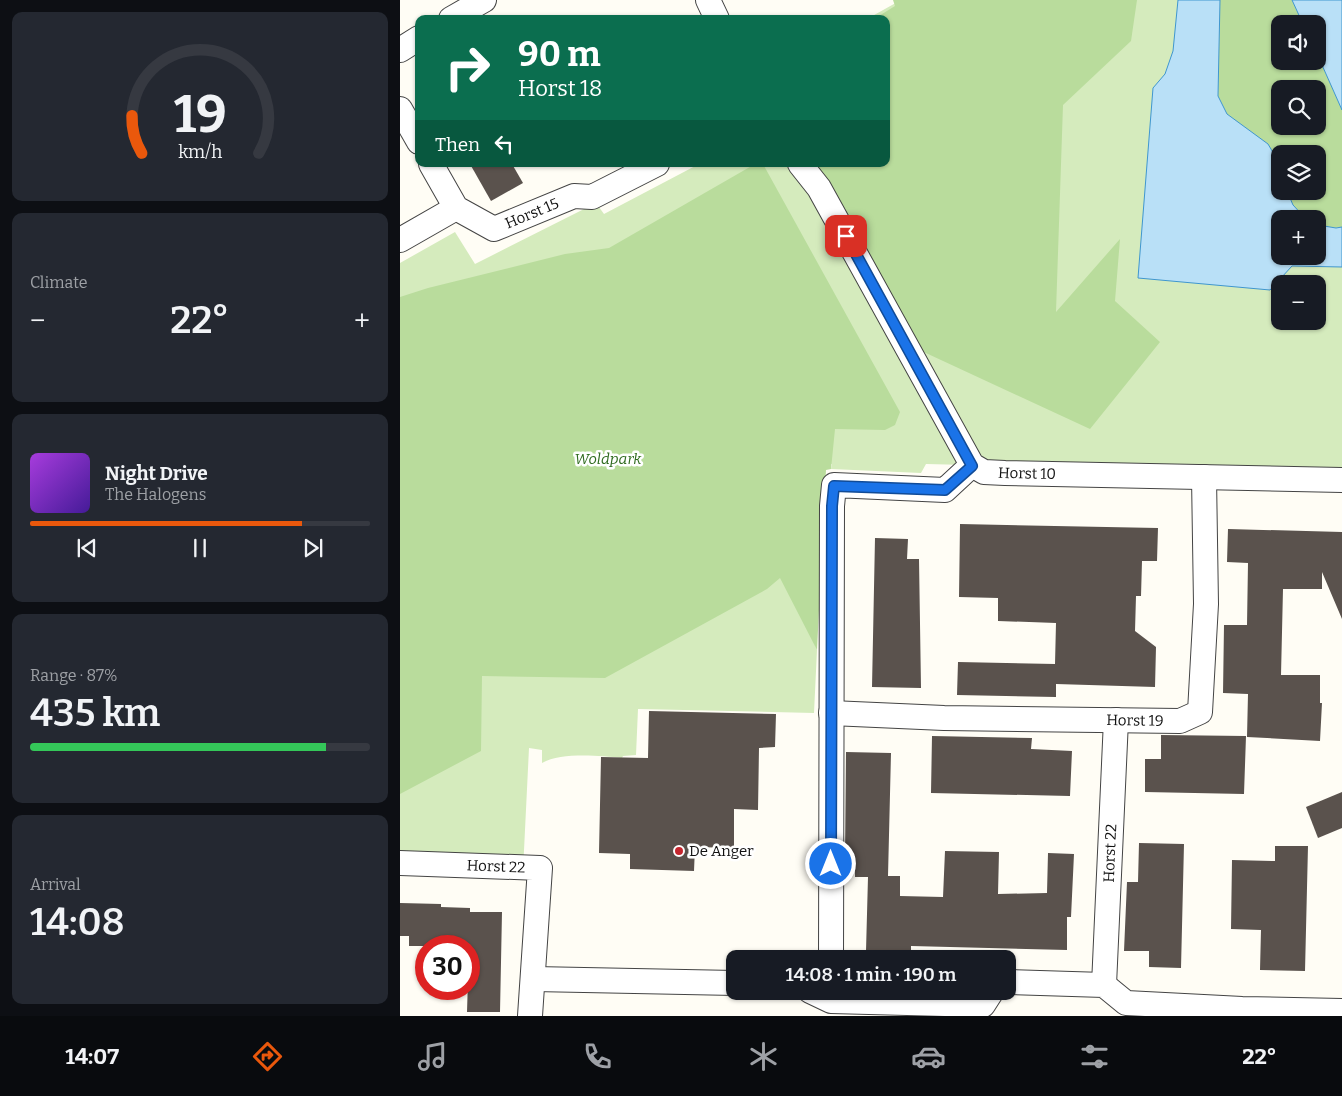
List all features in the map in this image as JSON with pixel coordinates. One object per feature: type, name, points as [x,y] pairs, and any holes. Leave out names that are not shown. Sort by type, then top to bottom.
[{"type":"street","points":[[459,15],[484,0]]},
{"type":"street","points":[[708,0],[715,15]]},
{"type":"street","points":[[400,50],[415,41]]},
{"type":"street","points":[[400,109],[415,135]]},
{"type":"street","points":[[400,240],[456,208],[433,167]]},
{"type":"street","name":"Horst 15","points":[[456,208],[494,229],[574,196],[592,197],[651,167]]},
{"type":"street","points":[[802,167],[819,188],[833,212],[972,466],[945,490],[834,486],[832,506],[831,950]]},
{"type":"street","name":"Horst 10","points":[[972,466],[984,472],[1005,473],[1342,480]]},
{"type":"street","name":"Horst 19","points":[[831,713],[944,718],[1180,721],[1200,712],[1206,604],[1204,477]]},
{"type":"street","name":"Horst 22","points":[[1104,985],[1116,720]]},
{"type":"street","name":"Horst 22","points":[[400,864],[540,868],[530,1016]]},
{"type":"street","points":[[534,979],[726,983]]},
{"type":"street","points":[[1016,982],[1104,985],[1126,1003],[1242,1009],[1342,1011]]},
{"type":"street","points":[[911,1000],[983,1005],[986,1000]]},
{"type":"green space","points":[[893,0],[1137,0],[1131,41],[1063,105],[1056,312],[1120,239],[1115,301],[1160,342],[1090,429],[900,341],[802,167],[890,167],[890,15],[880,15],[895,6]]},
{"type":"green space","name":"Woldpark","points":[[901,0],[1342,0],[1342,474],[926,464],[921,473],[831,469],[832,464],[816,463],[814,643],[817,650],[814,713],[638,709],[636,755],[623,756],[622,758],[570,756],[542,763],[542,750],[529,748],[523,871],[400,860],[400,263],[455,232],[475,264],[596,203],[604,214],[693,167],[890,167],[890,15],[874,15]]},
{"type":"green space","points":[[1220,0],[1292,0],[1299,15],[1271,15],[1271,70],[1324,70],[1342,110],[1342,227],[1326,226],[1326,210],[1298,210],[1291,200],[1326,200],[1326,145],[1271,145],[1271,150],[1267,144],[1227,114],[1218,96]]},
{"type":"green space","points":[[750,167],[765,167],[900,412],[895,425],[885,430],[835,429],[831,469],[826,470],[817,650],[780,578],[767,589],[605,678],[482,676],[481,751],[400,794],[400,297],[428,288],[565,254],[609,248]]},
{"type":"water","points":[[1178,0],[1220,0],[1218,96],[1227,114],[1268,144],[1271,149],[1271,200],[1291,200],[1298,210],[1271,210],[1271,265],[1326,265],[1326,226],[1342,227],[1342,267],[1292,266],[1284,275],[1271,275],[1270,290],[1138,278],[1153,88],[1165,74],[1173,51]]},
{"type":"water","points":[[1292,0],[1342,0],[1342,110],[1324,70],[1326,70],[1326,15],[1299,15]]},
{"type":"building","points":[[472,167],[514,167],[523,183],[491,201]]},
{"type":"building","points":[[960,524],[1158,528],[1157,561],[1142,561],[1141,596],[1136,596],[1135,631],[1156,647],[1155,687],[1056,684],[1056,697],[957,695],[958,662],[1055,664],[1056,623],[998,621],[998,598],[959,597]]},
{"type":"building","points":[[1228,529],[1342,532],[1342,619],[1322,572],[1322,589],[1283,589],[1281,675],[1320,675],[1320,703],[1322,703],[1320,741],[1247,737],[1248,694],[1223,693],[1224,625],[1247,625],[1248,563],[1227,562]]},
{"type":"building","points":[[875,538],[908,539],[907,559],[919,559],[921,688],[872,687]]},
{"type":"building","points":[[649,711],[776,714],[775,747],[759,748],[758,810],[734,809],[734,848],[695,847],[694,871],[630,869],[630,854],[599,853],[601,757],[648,758]]},
{"type":"building","points":[[1161,735],[1246,736],[1244,794],[1145,792],[1145,759],[1161,759]]},
{"type":"building","points":[[932,736],[1032,738],[1031,749],[1072,751],[1070,796],[931,793]]},
{"type":"building","points":[[846,752],[891,753],[888,876],[900,876],[900,896],[943,897],[945,851],[999,852],[998,894],[1047,893],[1048,853],[1074,854],[1071,917],[1067,917],[1067,950],[911,946],[911,950],[866,950],[868,877],[855,877],[855,856],[845,856]]},
{"type":"building","points":[[1342,792],[1342,828],[1318,838],[1306,807]]},
{"type":"building","points":[[1139,843],[1184,844],[1181,968],[1149,967],[1149,951],[1124,951],[1127,882],[1138,882]]},
{"type":"building","points":[[1275,846],[1308,846],[1305,971],[1260,970],[1261,930],[1231,929],[1232,860],[1275,861]]},
{"type":"building","points":[[400,903],[441,904],[441,907],[470,908],[470,912],[502,912],[500,1012],[467,1012],[467,1000],[480,1000],[480,935],[415,935],[415,946],[409,946],[409,936],[400,936]]},
{"type":"place","name":"De Anger","points":[[679,851]]},
{"type":"route","points":[[831,864],[832,506],[834,486],[945,490],[972,466],[846,236]]}]
